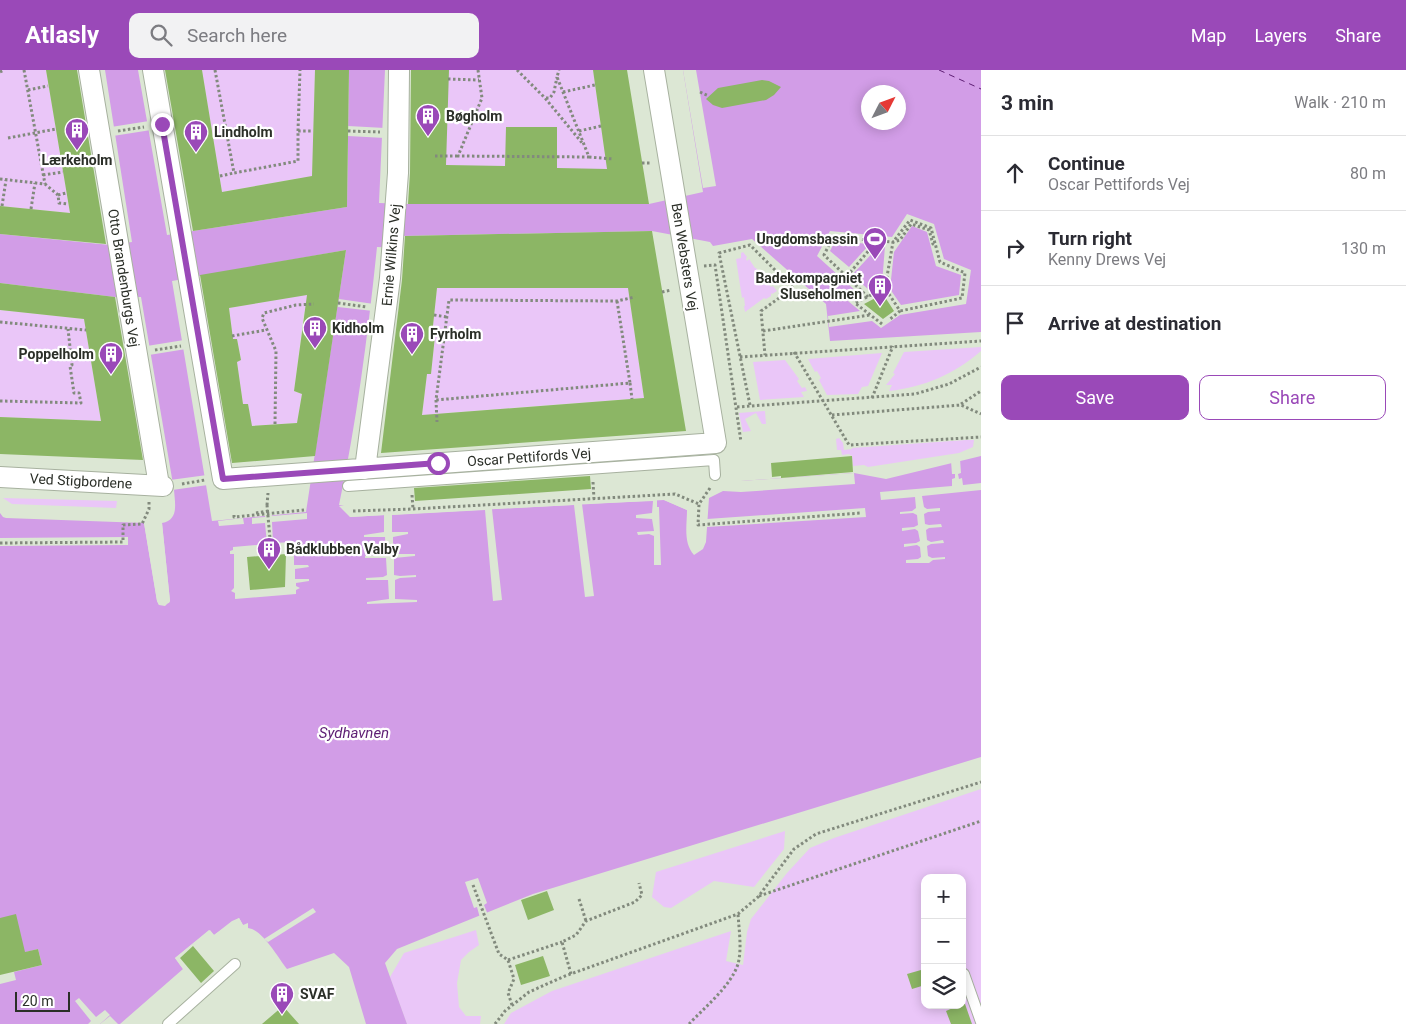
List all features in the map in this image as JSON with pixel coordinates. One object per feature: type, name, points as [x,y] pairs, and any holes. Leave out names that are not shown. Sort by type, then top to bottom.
[{"type":"street","name":"Otto Brandenburgs Vej","points":[[89,70],[137,353],[167,485]]},
{"type":"street","points":[[153,70],[192,297],[216,479]]},
{"type":"street","name":"Ernie Wilkins Vej","points":[[356,475],[390,278],[398,173],[399,70]]},
{"type":"street","name":"Ben Websters Vej","points":[[654,70],[716,444]]},
{"type":"street","name":"Oscar Pettifords Vej","points":[[216,479],[309,472],[356,475],[716,444]]},
{"type":"street","name":"Ved Stigbordene","points":[[0,477],[167,485]]},
{"type":"lane","points":[[356,475],[714,460],[715,475]]},
{"type":"lane","points":[[168,1024],[236,964]]},
{"type":"lane","points":[[966,980],[981,1022]]},
{"type":"path","points":[[0,72],[4,70]]},
{"type":"path","points":[[24,70],[45,184]]},
{"type":"path","points":[[215,70],[234,173]]},
{"type":"path","points":[[220,176],[298,161],[300,70]]},
{"type":"path","points":[[458,156],[482,98],[478,70]]},
{"type":"path","points":[[517,70],[545,98],[585,146]]},
{"type":"path","points":[[545,98],[550,98],[554,92],[559,70]]},
{"type":"path","points":[[557,77],[589,158]]},
{"type":"path","points":[[448,79],[479,80]]},
{"type":"path","points":[[563,92],[595,85]]},
{"type":"path","points":[[28,90],[48,86]]},
{"type":"path","points":[[700,92],[709,96]]},
{"type":"path","points":[[447,121],[472,122]]},
{"type":"path","points":[[110,132],[151,126]]},
{"type":"path","points":[[579,131],[601,126]]},
{"type":"path","points":[[8,138],[56,129]]},
{"type":"path","points":[[298,131],[313,131]]},
{"type":"path","points":[[348,131],[398,133]]},
{"type":"path","points":[[435,156],[613,159]]},
{"type":"path","points":[[43,175],[63,172]]},
{"type":"path","points":[[0,179],[45,184],[58,195],[59,203],[68,204]]},
{"type":"path","points":[[2,206],[6,180]]},
{"type":"path","points":[[31,209],[35,183]]},
{"type":"path","points":[[58,195],[66,193]]},
{"type":"path","points":[[889,320],[900,311],[962,298],[965,273],[940,262],[931,228],[910,220],[893,242],[885,288],[900,311]]},
{"type":"path","points":[[868,297],[824,254],[833,238],[893,242]]},
{"type":"path","points":[[847,276],[877,241]]},
{"type":"path","points":[[750,405],[719,253],[750,246],[793,288],[761,311],[765,355]]},
{"type":"path","points":[[686,267],[715,266],[742,442]]},
{"type":"path","points":[[882,324],[856,303],[885,288]]},
{"type":"path","points":[[437,422],[436,400],[449,300],[616,300],[634,297]]},
{"type":"path","points":[[616,300],[632,398]]},
{"type":"path","points":[[338,303],[374,308]]},
{"type":"path","points":[[275,424],[276,351],[262,318],[264,313],[314,304]]},
{"type":"path","points":[[434,315],[446,317]]},
{"type":"path","points":[[763,331],[870,315]]},
{"type":"path","points":[[0,322],[86,330]]},
{"type":"path","points":[[0,401],[81,403],[79,393],[74,393],[68,329]]},
{"type":"path","points":[[232,336],[266,330]]},
{"type":"path","points":[[740,357],[981,341]]},
{"type":"path","points":[[137,353],[187,345]]},
{"type":"path","points":[[872,398],[893,346]]},
{"type":"path","points":[[794,352],[849,446],[981,437]]},
{"type":"path","points":[[736,407],[915,394],[949,384],[981,367]]},
{"type":"path","points":[[436,400],[630,383]]},
{"type":"path","points":[[961,405],[981,391]]},
{"type":"path","points":[[831,415],[961,405],[981,414]]},
{"type":"path","points":[[715,475],[709,491],[699,504],[698,524],[861,513]]},
{"type":"path","points":[[167,485],[216,479]]},
{"type":"path","points":[[353,511],[460,507],[675,494],[699,504]]},
{"type":"path","points":[[267,505],[271,551]]},
{"type":"path","points":[[0,543],[123,542],[123,525],[140,525],[149,509]]},
{"type":"path","points":[[268,511],[234,515],[234,517],[304,510]]},
{"type":"path","points":[[495,1024],[505,1011],[529,992],[571,974],[738,914],[758,897],[794,849],[816,834],[981,782]]},
{"type":"path","points":[[758,897],[981,821]]},
{"type":"path","points":[[508,960],[562,942],[576,935],[586,921],[635,902],[642,895],[639,884]]},
{"type":"path","points":[[473,885],[499,954],[508,960],[514,979],[508,993],[512,1005]]},
{"type":"path","points":[[579,899],[586,921]]},
{"type":"path","points":[[688,1024],[728,983],[738,965],[740,947],[738,914]]},
{"type":"path","points":[[562,942],[571,974]]},
{"type":"shaded area","points":[[0,70],[46,70],[70,213],[0,206]]},
{"type":"shaded area","points":[[202,70],[315,70],[312,190],[300,178],[222,192]]},
{"type":"shaded area","points":[[449,70],[593,70],[604,148],[614,170],[436,165]]},
{"type":"shaded area","points":[[743,252],[747,257],[747,261],[749,259],[771,287],[773,286],[777,291],[771,293],[771,296],[766,299],[764,298],[745,312],[744,297],[742,298],[736,259],[741,258],[741,253]]},
{"type":"shaded area","points":[[633,287],[630,301],[644,398],[446,413],[421,424],[427,374],[431,374],[435,336],[432,335],[437,288]]},
{"type":"shaded area","points":[[316,293],[304,313],[294,391],[302,394],[297,423],[248,426],[250,414],[248,404],[243,404],[237,362],[241,359],[237,339],[233,339],[229,308]]},
{"type":"shaded area","points":[[0,310],[84,319],[101,421],[0,417]]},
{"type":"shaded area","points":[[981,347],[981,351],[950,373],[927,383],[889,391],[892,385],[886,385],[895,374],[893,373],[904,352]]},
{"type":"shaded area","points":[[882,353],[868,386],[862,387],[858,394],[827,395],[819,380],[821,378],[817,371],[815,372],[808,359]]},
{"type":"shaded area","points":[[785,360],[799,379],[797,381],[802,388],[805,387],[807,391],[801,392],[804,397],[760,400],[753,362]]},
{"type":"shaded area","points":[[765,411],[766,424],[762,424],[756,413],[745,419],[751,431],[743,432],[739,413]]},
{"type":"shaded area","points":[[839,438],[843,443],[844,450],[974,440],[973,447],[959,453],[868,467],[864,465],[853,466],[852,456],[849,454],[842,455],[841,450],[837,450],[836,439]]},
{"type":"shaded area","points":[[3,498],[117,501],[116,508],[12,504]]},
{"type":"shaded area","points":[[981,789],[981,1024],[504,1024],[511,1013],[552,991],[731,931],[726,961],[743,965],[747,932],[751,919],[787,873],[810,848],[834,838]]},
{"type":"shaded area","points":[[785,831],[784,849],[754,887],[714,881],[671,908],[664,907],[652,897],[656,872]]},
{"type":"shaded area","points":[[476,930],[479,945],[461,960],[457,983],[459,1007],[466,1016],[481,1016],[480,1024],[407,1024],[390,977],[404,953]]},
{"type":"water","name":"Sydhavnen","points":[[105,70],[138,70],[167,235],[347,207],[349,70],[385,70],[379,203],[649,204],[703,192],[683,70],[981,70],[981,332],[830,341],[826,304],[752,239],[713,246],[710,242],[652,231],[402,236],[401,248],[377,247],[361,377],[339,505],[349,507],[350,517],[664,500],[687,510],[687,539],[694,555],[703,549],[706,542],[709,498],[723,491],[741,492],[741,481],[854,473],[886,479],[981,456],[981,757],[533,894],[397,949],[385,963],[407,1024],[366,1024],[349,967],[334,953],[287,969],[265,939],[254,930],[248,928],[248,923],[243,925],[239,918],[214,935],[209,930],[175,958],[183,969],[120,1024],[110,1016],[100,1024],[0,1024],[0,513],[6,518],[144,523],[159,605],[169,603],[170,601],[162,523],[171,519],[174,515],[175,506],[174,490],[141,297],[115,297],[0,283],[0,234],[110,245],[132,242]],"holes":[[[346,250],[306,512],[212,521],[172,281]]]},
{"type":"pier","points":[[683,70],[696,70],[716,186],[703,188]]},
{"type":"pier","points":[[149,121],[151,130],[113,136],[111,127]]},
{"type":"pier","points":[[348,126],[385,128],[385,138],[348,136]]},
{"type":"pier","points":[[907,214],[934,224],[944,259],[971,270],[966,304],[900,315],[881,328],[872,321],[829,327],[828,316],[860,311],[848,301],[859,294],[817,256],[830,231],[892,237]],"holes":[[[912,226],[927,232],[936,266],[961,275],[959,295],[901,305],[890,289],[894,252]],[[835,241],[869,244],[869,245],[849,267],[830,251]],[[879,246],[885,246],[882,284],[869,290],[852,275]]]},
{"type":"pier","points":[[339,299],[374,304],[373,311],[338,307]]},
{"type":"pier","points":[[184,340],[186,349],[149,355],[147,346]]},
{"type":"pier","points":[[960,459],[961,473],[958,474],[959,479],[962,478],[963,485],[981,483],[981,490],[922,496],[924,507],[927,509],[940,508],[940,511],[924,514],[925,524],[941,524],[942,527],[926,530],[927,540],[931,542],[943,540],[944,543],[927,546],[928,556],[932,558],[945,557],[945,559],[933,560],[929,563],[906,563],[906,560],[921,557],[920,547],[917,545],[904,547],[904,544],[920,541],[918,531],[915,529],[902,531],[902,528],[918,525],[917,515],[913,513],[900,514],[900,512],[912,511],[916,508],[915,497],[881,500],[880,492],[952,486],[952,479],[955,478],[955,474],[952,474],[951,461]]},
{"type":"pier","points":[[854,473],[855,484],[741,492],[741,481]]},
{"type":"pier","points":[[207,475],[208,485],[172,490],[170,480]]},
{"type":"pier","points":[[664,498],[687,507],[687,510],[664,500],[657,500],[657,507],[659,507],[661,565],[654,565],[654,536],[649,534],[638,535],[637,532],[654,531],[652,519],[636,518],[636,515],[652,513],[653,501],[582,504],[594,596],[585,597],[574,505],[492,509],[502,600],[493,601],[485,510],[392,515],[392,532],[408,532],[408,534],[393,537],[393,553],[415,554],[415,556],[394,558],[394,575],[416,575],[416,577],[395,580],[395,599],[417,600],[417,602],[367,604],[367,602],[389,599],[388,580],[366,580],[366,578],[387,575],[386,558],[365,558],[365,556],[386,554],[385,537],[364,537],[364,535],[384,532],[384,515],[350,517],[339,506],[351,506],[352,514]]},
{"type":"pier","points":[[865,508],[866,517],[707,527],[707,519]]},
{"type":"pier","points":[[271,513],[272,516],[307,513],[307,519],[272,522],[273,543],[293,542],[293,547],[297,549],[294,551],[294,565],[308,565],[309,567],[295,569],[295,579],[309,579],[309,581],[296,583],[296,586],[300,588],[296,590],[296,594],[235,599],[235,593],[231,591],[234,588],[234,554],[230,554],[230,551],[233,550],[233,547],[267,544],[265,523],[252,524],[252,518],[265,517],[265,514]]},
{"type":"pier","points":[[243,518],[244,524],[219,526],[218,521]]},
{"type":"pier","points":[[144,523],[147,523],[159,601],[163,604],[167,601],[159,523],[162,523],[170,601],[165,606],[159,605],[157,601]]},
{"type":"pier","points":[[128,537],[128,545],[0,546],[0,538]]},
{"type":"pier","points":[[478,878],[487,903],[484,905],[488,915],[480,918],[477,907],[474,908],[465,882]]},
{"type":"pier","points":[[313,908],[316,912],[268,942],[264,939]]},
{"type":"pier","points":[[239,918],[243,925],[240,926],[238,921],[215,937],[209,933],[178,958],[185,967],[183,969],[175,958],[210,930],[214,935]]},
{"type":"pier","points":[[38,949],[42,965],[14,972],[16,980],[0,984],[0,951],[2,958]]},
{"type":"pier","points":[[79,998],[96,1017],[105,1010],[110,1015],[100,1024],[88,1024],[91,1021],[75,1001]]},
{"type":"building","name":"Lærkeholm","points":[[46,70],[77,70],[106,244],[0,234],[0,206],[70,213]]},
{"type":"building","name":"Lindholm","points":[[165,70],[202,70],[222,192],[312,176],[315,70],[349,70],[347,207],[193,231]]},
{"type":"building","name":"Bøgholm","points":[[411,70],[449,70],[446,165],[505,166],[506,127],[557,127],[557,168],[607,169],[593,70],[627,70],[649,204],[408,204]]},
{"type":"building","points":[[762,80],[781,87],[766,100],[722,108],[713,105],[706,99],[718,88]]},
{"type":"building","name":"Fyrholm","points":[[652,231],[686,431],[381,453],[402,280],[405,236]],"holes":[[[437,288],[628,288],[644,398],[422,415],[427,374],[431,374],[435,336],[432,335]]]},
{"type":"building","name":"Kidholm","points":[[346,250],[315,456],[232,463],[200,275]],"holes":[[[307,295],[294,391],[302,394],[297,423],[252,426],[248,404],[243,404],[237,362],[241,360],[237,339],[233,339],[229,308]]]},
{"type":"building","name":"Poppelholm","points":[[0,283],[115,297],[143,460],[0,454],[0,417],[101,421],[84,319],[0,310]]},
{"type":"building","name":"Badekompagniet Sluseholmen","points":[[883,294],[894,311],[883,319],[864,304]]},
{"type":"building","points":[[852,456],[853,472],[781,478],[781,476],[772,477],[771,463]]},
{"type":"building","points":[[590,476],[591,489],[415,501],[414,488]]},
{"type":"building","name":"Bådklubben Valby","points":[[286,554],[285,587],[250,590],[247,557]]},
{"type":"building","points":[[547,891],[554,910],[528,920],[521,900]]},
{"type":"building","points":[[16,914],[25,952],[38,949],[42,965],[0,975],[0,918]]},
{"type":"building","points":[[193,946],[214,971],[201,983],[180,958]]},
{"type":"building","points":[[543,956],[550,976],[521,985],[515,965]]},
{"type":"building","points":[[921,970],[921,986],[912,989],[907,974]]},
{"type":"building","name":"SVAF","points":[[283,1006],[299,1024],[262,1024]]},
{"type":"building","points":[[966,1007],[972,1024],[951,1024],[946,1011],[951,1009],[966,1009]]},
{"type":"ferry route","points":[[939,70],[981,89]]},
{"type":"place","name":"Bøgholm","points":[[428,137]]},
{"type":"place","name":"Lærkeholm","points":[[77,151]]},
{"type":"place","name":"Lindholm","points":[[196,153]]},
{"type":"place","name":"Ungdomsbassin","points":[[875,260]]},
{"type":"place","name":"Badekompagniet Sluseholmen","points":[[880,307]]},
{"type":"place","name":"Kidholm","points":[[315,349]]},
{"type":"place","name":"Fyrholm","points":[[412,355]]},
{"type":"place","name":"Poppelholm","points":[[111,375]]},
{"type":"place","name":"Bådklubben Valby","points":[[269,570]]},
{"type":"place","name":"SVAF","points":[[282,1015]]},
{"type":"route","points":[[162,124],[223,479],[438,463]]}]
